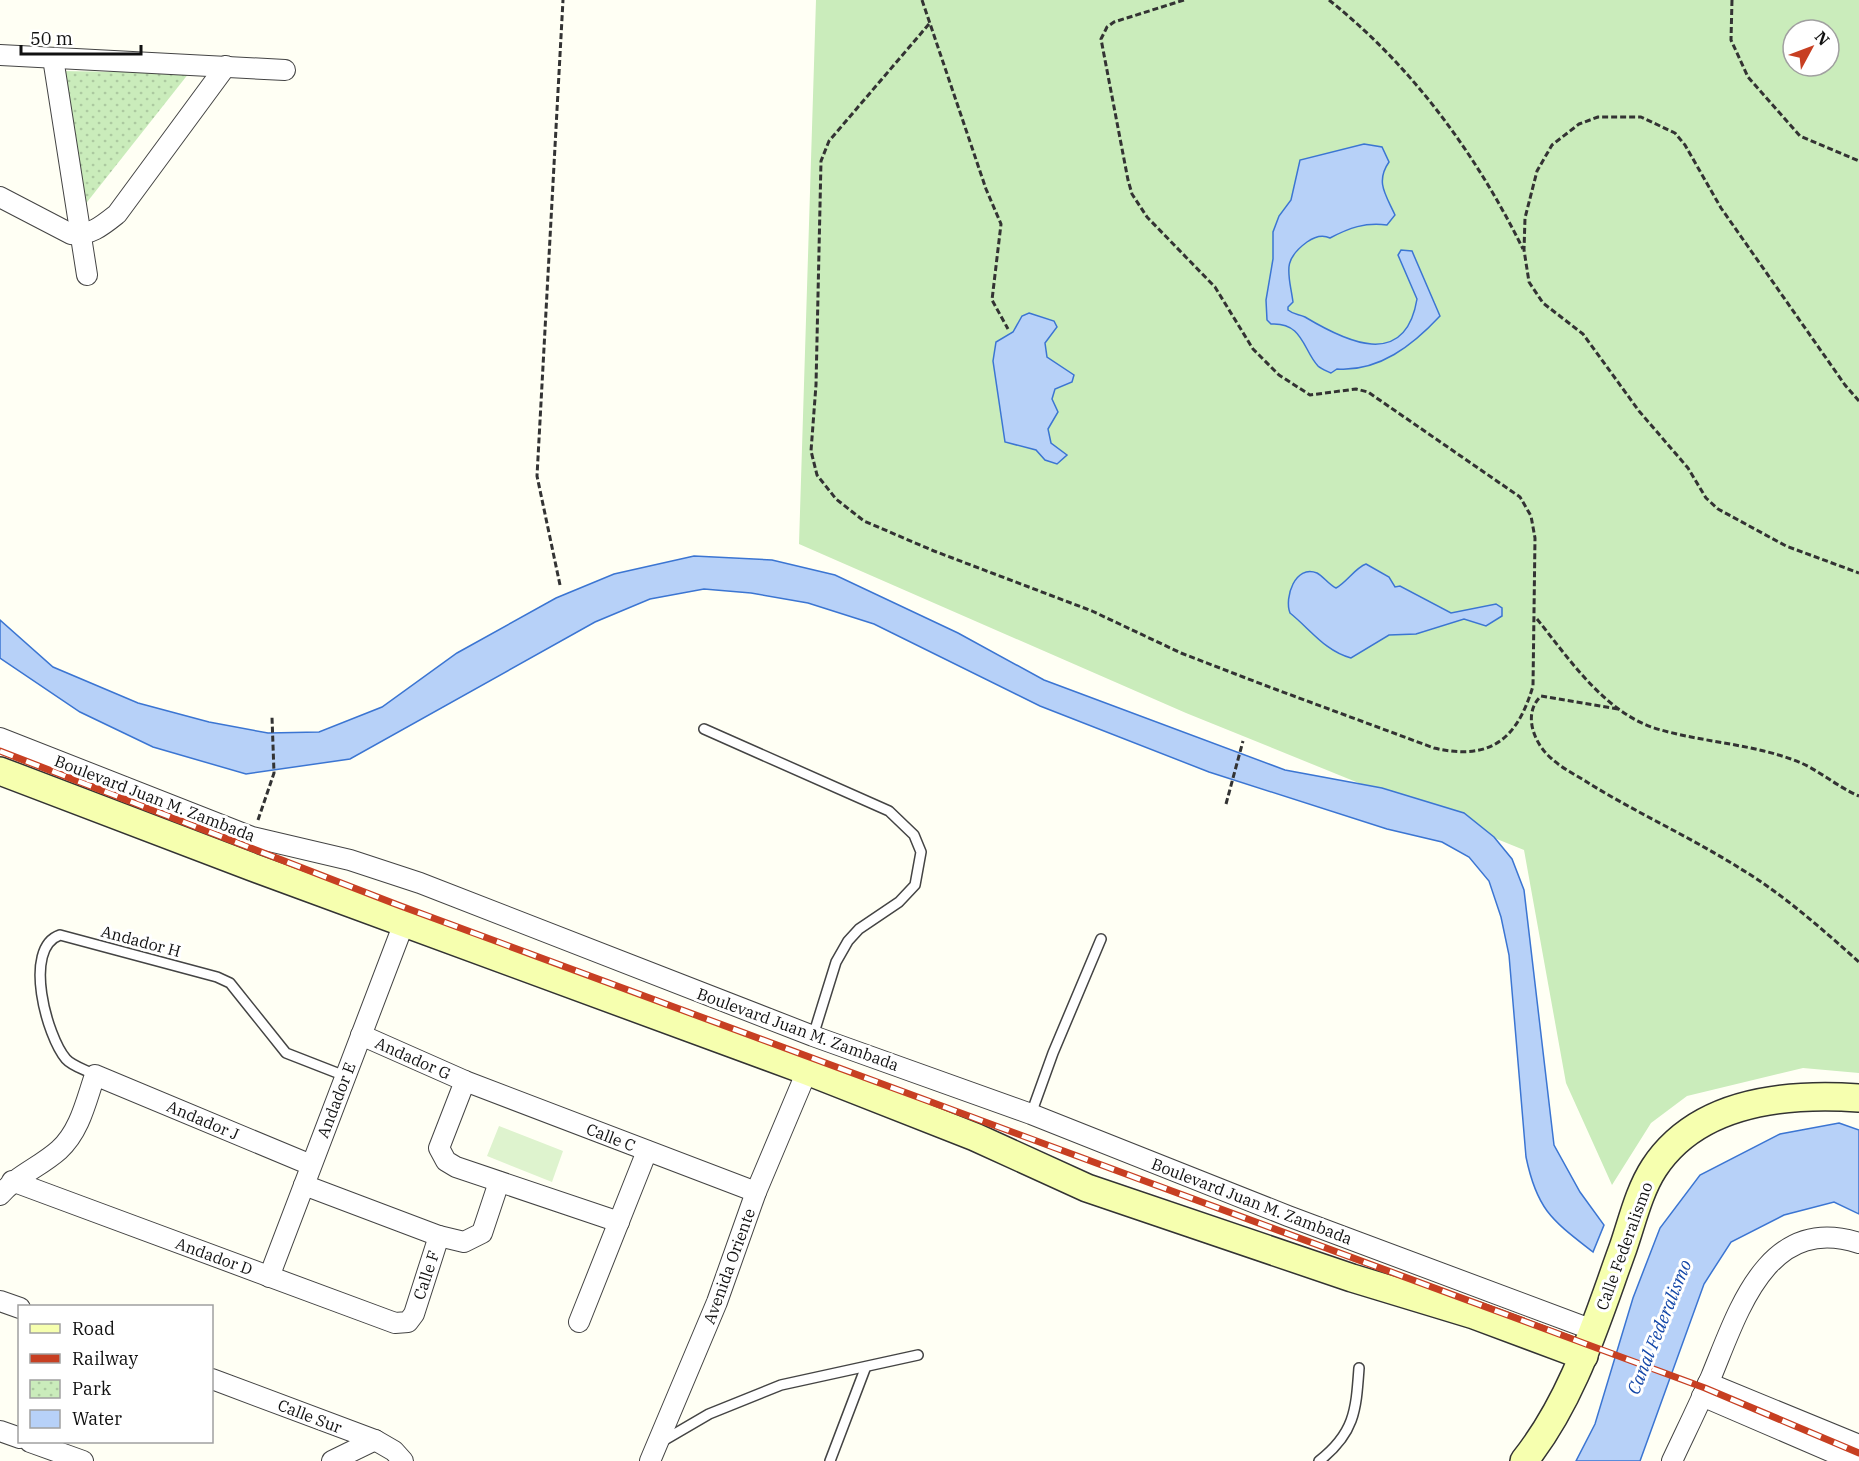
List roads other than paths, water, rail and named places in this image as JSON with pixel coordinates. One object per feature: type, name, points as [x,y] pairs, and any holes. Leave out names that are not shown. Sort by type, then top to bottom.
[{"type":"street","points":[[0,55],[285,69]]},
{"type":"street","points":[[53,58],[83,235],[87,275]]},
{"type":"street","points":[[0,197],[71,234],[83,235],[96,230],[117,214],[225,66]]},
{"type":"street","name":"Boulevard Juan M. Zambada","points":[[0,738],[252,837],[350,860],[420,883],[813,1036],[1031,1114],[1288,1216],[1593,1330]]},
{"type":"street","name":"Boulevard Juan M. Zambada","points":[[0,771],[807,1071],[975,1137],[1086,1188],[1352,1278],[1474,1315],[1584,1356]]},
{"type":"street","name":"Andador E","points":[[268,1276],[404,923]]},
{"type":"street","name":"Andador G","points":[[361,1035],[465,1081]]},
{"type":"street","name":"Avenida Oriente","points":[[653,1453],[717,1302],[756,1192],[807,1071]]},
{"type":"street","points":[[6,1188],[58,1151],[69,1139],[78,1124],[94,1075]]},
{"type":"street","name":"Andador J","points":[[94,1075],[311,1165]]},
{"type":"street","points":[[465,1081],[440,1144],[440,1154],[456,1167],[619,1222]]},
{"type":"street","name":"Calle C","points":[[465,1081],[756,1192]]},
{"type":"street","name":"Calle Federalismo","points":[[1524,1461],[1562,1407],[1584,1356],[1645,1184],[1667,1152],[1684,1136],[1722,1114],[1756,1103],[1790,1097],[1859,1098]]},
{"type":"street","points":[[579,1322],[647,1151]]},
{"type":"street","points":[[304,1185],[439,1236],[464,1242],[482,1233],[499,1182]]},
{"type":"street","name":"Andador D","points":[[6,1188],[268,1276],[395,1323],[408,1322],[414,1314]]},
{"type":"street","name":"Calle F","points":[[414,1314],[439,1236]]},
{"type":"street","points":[[1672,1461],[1746,1292],[1767,1265],[1792,1245],[1806,1239],[1846,1239],[1859,1244]]},
{"type":"street","points":[[0,1301],[18,1307]]},
{"type":"street","name":"Calle Sur","points":[[213,1379],[375,1440],[394,1451],[404,1461]]},
{"type":"street","points":[[1705,1389],[1859,1445]]},
{"type":"street","points":[[1705,1389],[1853,1461]]},
{"type":"street","points":[[0,1431],[18,1437]]},
{"type":"street","points":[[332,1461],[375,1440]]},
{"type":"street","points":[[33,1443],[83,1461]]},
{"type":"lane","points":[[705,729],[889,811],[914,836],[921,852],[915,885],[899,902],[859,929],[848,940],[836,962],[813,1036]]},
{"type":"lane","name":"Andador H","points":[[94,1075],[68,1061],[57,1047],[39,986],[45,948],[48,942],[60,935],[217,977],[230,983],[286,1053],[345,1076]]},
{"type":"lane","points":[[1031,1114],[1053,1053],[1101,939]]},
{"type":"lane","points":[[653,1453],[744,1398],[823,1374],[865,1368],[918,1355]]},
{"type":"lane","points":[[830,1461],[865,1368]]},
{"type":"lane","points":[[1319,1461],[1346,1435],[1353,1421],[1359,1368]]},
{"type":"water","points":[[1364,144],[1382,147],[1389,162],[1382,182],[1385,195],[1395,215],[1387,225],[1364,225],[1330,238],[1318,237],[1299,249],[1290,262],[1289,275],[1293,302],[1288,310],[1355,341],[1372,344],[1387,343],[1400,336],[1410,321],[1417,299],[1398,255],[1401,250],[1412,251],[1440,316],[1407,346],[1381,361],[1352,369],[1337,369],[1331,373],[1318,366],[1301,338],[1290,327],[1271,324],[1267,320],[1266,300],[1273,259],[1273,232],[1279,216],[1291,200],[1300,160]]},
{"type":"water","points":[[1029,313],[1054,321],[1057,327],[1045,343],[1047,357],[1074,375],[1072,382],[1055,389],[1052,399],[1058,412],[1048,429],[1051,443],[1067,455],[1057,464],[1045,460],[1036,450],[1005,442],[993,361],[996,342],[1013,332],[1022,316]]},
{"type":"water","points":[[694,556],[772,560],[835,575],[958,633],[1044,680],[1285,770],[1382,788],[1464,813],[1494,837],[1512,859],[1524,890],[1554,1145],[1580,1192],[1604,1225],[1593,1252],[1548,1212],[1535,1190],[1530,1175],[1526,1157],[1509,955],[1501,917],[1489,881],[1469,857],[1442,842],[1387,829],[1209,772],[1040,706],[874,624],[808,603],[751,593],[704,589],[650,599],[595,622],[350,759],[246,774],[153,747],[80,712],[0,658],[0,620],[53,667],[138,703],[209,722],[268,733],[319,732],[382,707],[457,653],[556,598],[614,574]]},
{"type":"water","points":[[1366,564],[1389,577],[1395,587],[1400,586],[1451,613],[1496,604],[1502,608],[1502,616],[1486,626],[1464,619],[1416,634],[1389,635],[1351,658],[1342,655],[1326,645],[1290,613],[1290,591],[1297,578],[1303,573],[1317,573],[1336,588]]},
{"type":"water","name":"Canal Federalismo","points":[[1839,1123],[1859,1130],[1859,1214],[1834,1202],[1784,1215],[1731,1242],[1704,1284],[1640,1461],[1576,1461],[1595,1424],[1633,1298],[1660,1228],[1700,1175],[1780,1134]]},
{"type":"railway","points":[[0,751],[398,905],[1705,1388],[1859,1453]]}]
